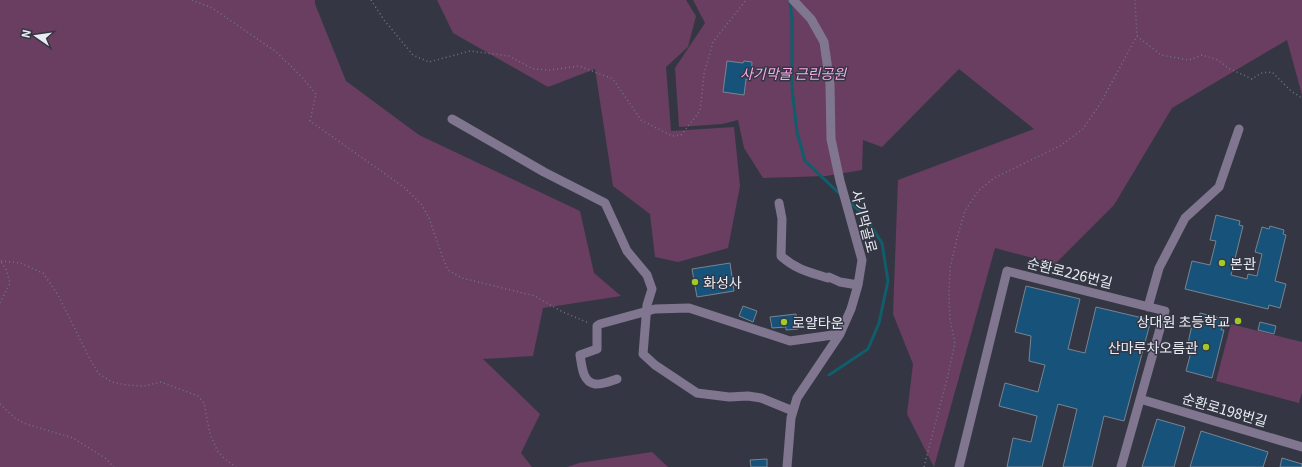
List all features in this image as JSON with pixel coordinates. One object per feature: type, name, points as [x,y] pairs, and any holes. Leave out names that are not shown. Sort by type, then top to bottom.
[{"type":"street","name":"사기막골로","points":[[787,467],[791,418],[797,398],[840,334],[851,309],[858,285],[862,260],[843,191],[831,139],[830,84],[824,42],[810,19],[793,0]]},
{"type":"street","points":[[452,119],[538,168],[605,203],[626,251],[647,274],[652,289],[647,308],[643,354],[655,366],[697,393],[729,397],[748,396],[761,398],[793,411]]},
{"type":"street","points":[[1148,307],[1159,268],[1185,218],[1219,187],[1239,129]]},
{"type":"street","points":[[779,203],[782,218],[782,256],[792,265],[804,271],[828,278],[829,277],[840,282],[858,285]]},
{"type":"street","name":"순환로226번길","points":[[959,467],[1007,271],[1164,311],[1121,467]]},
{"type":"street","points":[[617,379],[596,384],[589,381],[584,375],[580,355],[597,349],[597,326],[647,308],[655,310],[689,308],[790,341],[840,334]]},
{"type":"street","name":"순환로198번길","points":[[1140,399],[1302,447]]},
{"type":"path","points":[[192,0],[212,8],[258,38],[276,51],[300,76],[316,94],[310,121],[405,188],[422,205],[429,218],[448,270],[462,278],[535,296],[563,312],[597,326]]},
{"type":"path","points":[[371,0],[384,20],[413,55],[424,60],[429,62],[470,51],[509,56],[533,69],[550,70],[579,66],[613,79],[641,120],[672,136],[681,135],[700,111],[704,74],[713,42],[746,0]]},
{"type":"path","points":[[924,467],[955,343],[950,320],[950,268],[965,211],[978,191],[994,178],[1060,146],[1083,129],[1100,104],[1137,36],[1135,0]]},
{"type":"path","points":[[1137,36],[1161,55],[1189,60],[1202,56],[1218,60],[1228,68],[1252,79],[1261,73],[1272,72],[1302,98]]},
{"type":"path","points":[[0,261],[6,269],[10,283],[0,303]]},
{"type":"path","points":[[0,261],[20,263],[43,273],[58,295],[99,374],[112,382],[126,385],[144,386],[161,382],[198,396],[204,403],[210,434],[218,452],[236,467]]},
{"type":"path","points":[[0,404],[16,419],[26,424],[73,438],[105,458],[114,467]]},
{"type":"green space","points":[[0,0],[315,0],[315,4],[346,81],[419,135],[580,211],[594,273],[621,296],[543,308],[533,356],[483,359],[540,414],[521,453],[532,467],[0,467]]},
{"type":"green space","points":[[437,0],[686,0],[696,16],[688,47],[666,67],[671,131],[734,127],[740,186],[728,248],[678,262],[655,257],[650,214],[613,186],[595,69],[548,87],[453,33]]},
{"type":"green space","name":"사기막골 근린공원","points":[[693,0],[1302,0],[1302,95],[1287,40],[1172,108],[1114,205],[1055,264],[995,248],[934,467],[907,414],[913,364],[893,314],[898,180],[1034,129],[959,69],[882,147],[863,140],[862,170],[826,176],[763,178],[744,148],[738,120],[722,124],[679,127],[675,68],[705,23]]},
{"type":"green space","points":[[1231,324],[1302,342],[1302,392],[1299,403],[1216,381]]},
{"type":"green space","points":[[652,452],[668,467],[567,467],[579,463]]},
{"type":"building","points":[[727,61],[743,63],[744,61],[752,62],[751,80],[746,79],[744,95],[723,92]]},
{"type":"building","name":"본관","points":[[1216,215],[1240,221],[1239,225],[1243,226],[1231,275],[1247,279],[1248,274],[1257,276],[1262,254],[1255,252],[1262,227],[1269,229],[1270,226],[1284,230],[1283,234],[1286,235],[1275,281],[1286,284],[1280,308],[1269,305],[1268,309],[1185,289],[1192,261],[1210,265],[1216,241],[1210,240]]},
{"type":"building","points":[[730,263],[734,291],[697,297],[692,269]]},
{"type":"building","points":[[1026,286],[1080,299],[1068,349],[1085,353],[1096,307],[1151,320],[1124,421],[1104,416],[1092,467],[1063,467],[1077,409],[1058,404],[1042,467],[1007,467],[1013,438],[1031,442],[1037,416],[999,406],[1005,383],[1038,392],[1045,365],[1029,361],[1031,336],[1015,332]]},
{"type":"building","points":[[743,306],[757,311],[753,322],[739,316]]},
{"type":"building","name":"산마루차오름관","points":[[1200,313],[1224,319],[1221,330],[1224,330],[1212,378],[1186,371],[1193,344],[1188,343],[1194,316],[1199,318]]},
{"type":"building","name":"로얄타운","points":[[796,314],[798,329],[786,330],[786,327],[772,328],[770,317]]},
{"type":"building","points":[[1260,322],[1276,326],[1274,334],[1258,330]]},
{"type":"building","points":[[1157,419],[1185,427],[1174,467],[1142,467]]},
{"type":"building","points":[[1201,431],[1268,452],[1263,467],[1190,467]]},
{"type":"building","points":[[1282,458],[1302,464],[1302,467],[1280,467]]},
{"type":"building","points":[[767,459],[767,467],[751,467],[750,460]]},
{"type":"waterway","points":[[790,0],[792,20],[792,88],[797,132],[805,161],[840,194]]},
{"type":"waterway","points":[[829,375],[868,349],[879,323],[888,281],[882,243],[865,217],[849,201]]},
{"type":"place","name":"본관","points":[[1222,263]]},
{"type":"place","name":"화성사","points":[[695,282]]},
{"type":"place","name":"상대원 초등학교","points":[[1238,321]]},
{"type":"place","name":"로얄타운","points":[[784,322]]},
{"type":"place","name":"산마루차오름관","points":[[1206,347]]}]
